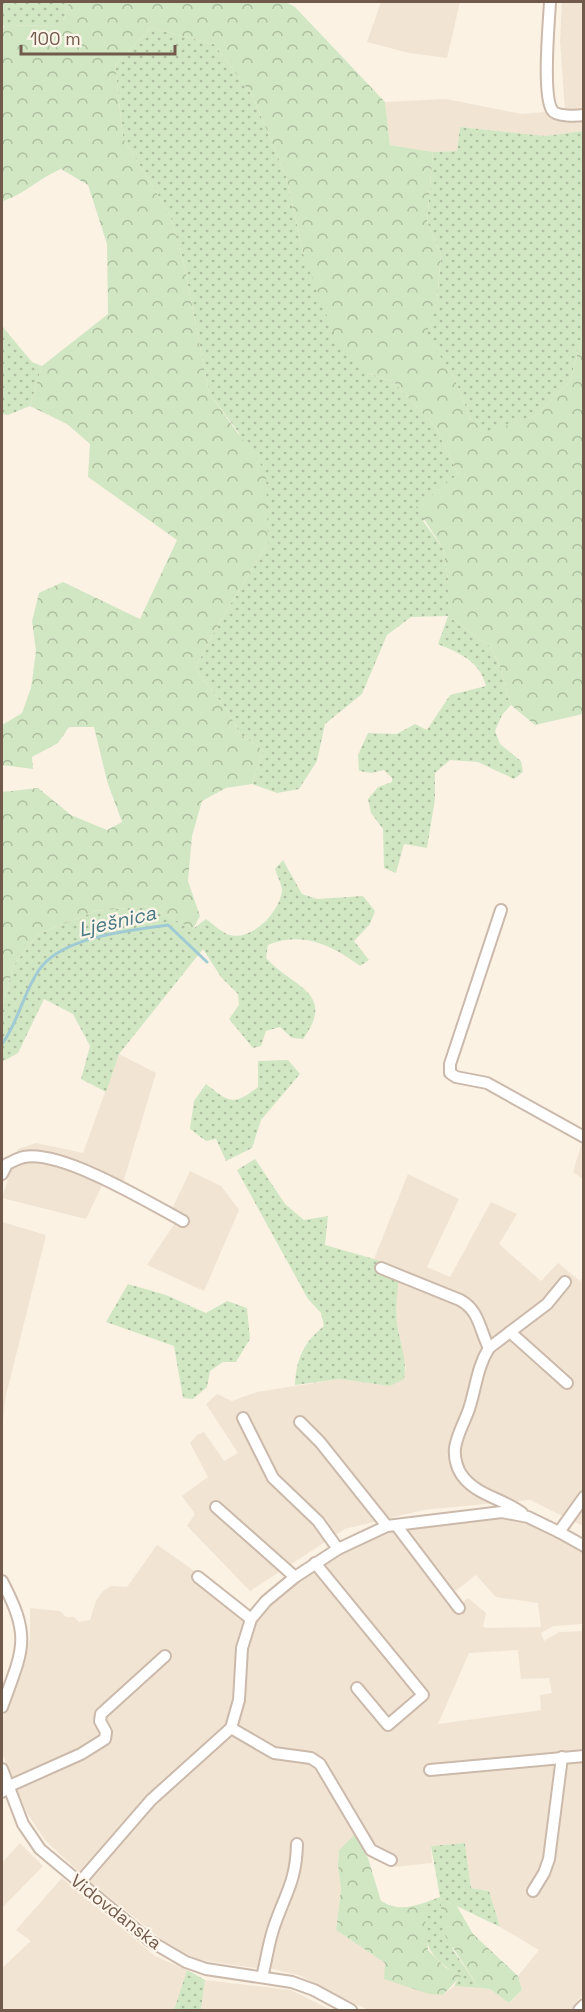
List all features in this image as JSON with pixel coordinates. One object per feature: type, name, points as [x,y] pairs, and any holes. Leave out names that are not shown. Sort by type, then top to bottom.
[{"type":"street","points":[[550,2],[548,90],[552,110],[555,113],[584,115]]},
{"type":"street","points":[[501,910],[485,953],[450,1065],[450,1072],[456,1077],[487,1083],[584,1137]]},
{"type":"street","points":[[2,1174],[7,1164],[23,1157],[59,1162],[121,1188],[183,1221]]},
{"type":"street","points":[[381,1268],[429,1286],[471,1306],[489,1348]]},
{"type":"street","points":[[565,1282],[547,1304],[489,1348],[481,1360],[470,1406],[455,1448],[457,1464],[465,1479],[477,1490],[504,1502],[584,1546]]},
{"type":"street","points":[[510,1332],[567,1383]]},
{"type":"street","points":[[243,1418],[273,1478],[318,1521],[339,1549]]},
{"type":"street","points":[[300,1422],[391,1525],[459,1608]]},
{"type":"street","points":[[559,1532],[584,1497]]},
{"type":"street","points":[[216,1507],[295,1577]]},
{"type":"street","points":[[79,1882],[151,1800],[231,1728],[239,1700],[242,1647],[251,1619],[266,1601],[295,1577],[339,1549],[391,1525],[502,1512],[528,1517]]},
{"type":"street","points":[[315,1563],[423,1695],[388,1725],[357,1688]]},
{"type":"street","points":[[198,1577],[251,1619]]},
{"type":"street","points":[[2,1581],[17,1610],[24,1636],[21,1654],[2,1707]]},
{"type":"street","points":[[4,1789],[81,1754],[105,1739],[107,1735],[100,1721],[101,1714],[165,1656]]},
{"type":"street","points":[[231,1728],[274,1753],[315,1760],[332,1781],[371,1850],[391,1860]]},
{"type":"street","points":[[430,1770],[584,1756]]},
{"type":"street","points":[[532,1891],[549,1859],[562,1757]]},
{"type":"street","name":"Vidovdanska","points":[[2,1769],[4,1789],[29,1835],[54,1863],[168,1953],[206,1969],[292,1982],[314,1990],[351,2010]]},
{"type":"street","points":[[262,1977],[274,1929],[292,1887],[297,1864],[297,1844]]},
{"type":"street","points":[[579,2010],[584,2005]]},
{"type":"shaded area","points":[[381,2],[460,2],[447,58],[409,53],[367,42]]},
{"type":"shaded area","points":[[562,2],[583,2],[583,131],[545,136],[460,127],[457,151],[433,152],[390,145],[385,102],[446,99],[522,114],[565,110],[560,41]]},
{"type":"shaded area","points":[[119,1054],[156,1073],[123,1183],[107,1175],[86,1219],[2,1198],[18,1149],[36,1143],[83,1153]]},
{"type":"shaded area","points":[[583,1139],[583,1179],[573,1172]]},
{"type":"shaded area","points":[[190,1171],[221,1186],[239,1210],[204,1291],[147,1265],[179,1217],[171,1211]]},
{"type":"shaded area","points":[[408,1174],[459,1199],[427,1267],[450,1277],[491,1202],[517,1214],[499,1244],[541,1281],[558,1263],[580,1281],[583,1277],[583,1526],[530,1500],[423,1510],[345,1529],[250,1591],[187,1526],[195,1514],[182,1496],[208,1477],[190,1443],[197,1435],[204,1432],[224,1461],[238,1453],[206,1404],[217,1394],[232,1401],[257,1392],[340,1379],[390,1386],[406,1370],[397,1323],[396,1298],[400,1270],[374,1259]]},
{"type":"shaded area","points":[[2,1222],[46,1235],[6,1395],[2,1428]]},
{"type":"shaded area","points":[[504,1516],[527,1523],[583,1552],[583,1624],[553,1626],[541,1633],[544,1641],[559,1632],[583,1631],[583,1751],[488,1758],[427,1767],[426,1774],[558,1760],[544,1881],[564,1760],[583,1759],[583,1994],[570,2010],[368,2010],[301,1976],[269,1968],[277,1925],[299,1879],[301,1840],[295,1839],[292,1875],[261,1969],[199,1960],[188,1955],[161,1939],[87,1879],[113,1847],[177,1782],[233,1735],[278,1759],[308,1761],[318,1769],[331,1786],[355,1834],[339,1850],[341,1889],[336,1930],[385,1963],[443,1995],[454,1986],[490,1989],[510,2003],[522,1990],[518,1976],[539,1950],[500,1927],[489,1891],[471,1888],[465,1843],[431,1846],[432,1863],[395,1867],[397,1858],[376,1849],[322,1760],[287,1752],[238,1727],[244,1702],[247,1646],[262,1611],[298,1581],[316,1571],[417,1696],[389,1720],[358,1682],[352,1687],[388,1731],[428,1695],[322,1566],[388,1530],[394,1530],[459,1612],[465,1607],[462,1603],[468,1598],[486,1613],[483,1626],[486,1628],[541,1627],[538,1603],[496,1597],[476,1575],[453,1593],[401,1528]],"holes":[[[518,1650],[521,1679],[549,1678],[552,1693],[540,1695],[541,1710],[438,1724],[469,1653]]]},
{"type":"shaded area","points":[[157,1545],[196,1572],[193,1576],[247,1620],[238,1638],[230,1720],[117,1830],[81,1874],[45,1840],[27,1813],[16,1787],[108,1740],[112,1733],[106,1716],[170,1655],[165,1651],[99,1711],[104,1735],[82,1749],[12,1780],[2,1752],[2,1720],[30,1639],[30,1608],[60,1611],[66,1617],[74,1617],[79,1622],[90,1620],[96,1601],[103,1591],[111,1586],[127,1587]]},
{"type":"shaded area","points":[[20,1843],[43,1866],[2,1908],[2,1863]]},
{"type":"shaded area","points":[[62,1878],[155,1956],[187,1970],[174,2010],[2,2010],[2,1968],[31,1941],[16,1930]]},
{"type":"shaded area","points":[[205,1980],[291,1990],[331,2010],[201,2010]]},
{"type":"green space","points":[[2,2],[69,2],[62,25],[4,26],[2,24]]},
{"type":"green space","points":[[69,2],[286,2],[295,7],[385,102],[390,145],[433,152],[427,222],[441,255],[437,301],[426,335],[454,377],[470,418],[486,433],[536,415],[570,381],[583,334],[583,714],[535,725],[511,705],[500,667],[491,647],[448,616],[448,579],[443,548],[416,507],[458,474],[436,428],[394,382],[368,373],[337,342],[304,256],[286,176],[252,95],[214,44],[151,28],[115,65],[123,138],[170,215],[184,264],[209,393],[266,472],[268,543],[220,621],[195,668],[226,709],[241,735],[263,750],[252,784],[226,788],[202,801],[192,836],[188,881],[200,916],[193,929],[148,906],[96,911],[38,934],[14,965],[2,1007],[2,792],[38,788],[71,815],[107,830],[122,822],[107,781],[94,727],[69,727],[58,743],[32,757],[33,769],[2,765],[2,725],[22,713],[31,688],[36,651],[32,621],[39,593],[63,582],[140,619],[177,540],[88,477],[90,444],[67,424],[30,406],[42,366],[108,314],[107,244],[88,185],[61,169],[18,194],[3,201],[2,199],[2,33],[4,26],[62,25]]},
{"type":"green space","points":[[151,28],[214,44],[252,95],[286,176],[304,256],[368,373],[394,382],[436,428],[458,474],[423,521],[443,548],[448,579],[448,616],[411,617],[387,635],[362,694],[325,724],[317,761],[299,789],[277,793],[252,784],[263,750],[241,735],[226,709],[195,668],[220,621],[268,543],[239,433],[209,393],[184,264],[170,215],[123,138],[115,65]]},
{"type":"green space","points":[[460,127],[545,136],[583,131],[583,334],[570,381],[536,415],[486,434],[470,418],[454,377],[425,335],[437,301],[441,255],[427,222],[433,152],[457,151]]},
{"type":"green space","points":[[2,326],[32,362],[42,366],[30,406],[8,415],[2,414]]},
{"type":"green space","points":[[448,616],[491,647],[500,667],[511,705],[502,715],[495,731],[500,744],[521,761],[523,772],[514,779],[478,762],[450,760],[435,773],[435,799],[427,848],[404,844],[396,873],[384,868],[383,829],[371,813],[368,799],[378,787],[392,782],[392,778],[384,770],[372,773],[359,771],[358,755],[368,733],[397,734],[415,724],[427,730],[450,695],[486,686],[474,664],[438,644]]},
{"type":"green space","points":[[283,860],[302,894],[317,899],[363,896],[375,911],[370,924],[354,941],[369,960],[360,966],[328,946],[317,942],[293,939],[268,945],[266,958],[299,984],[313,1001],[315,1011],[312,1023],[303,1039],[292,1038],[280,1027],[266,1031],[261,1046],[253,1048],[229,1019],[239,1005],[238,994],[221,977],[203,949],[119,1054],[106,1092],[81,1079],[90,1046],[73,1014],[44,999],[18,1053],[2,1062],[2,1007],[14,965],[38,934],[96,911],[148,906],[193,929],[206,919],[229,935],[247,934],[263,924],[276,908],[282,891],[275,869]]},
{"type":"green space","points":[[288,1060],[300,1074],[261,1120],[252,1148],[226,1161],[216,1139],[206,1141],[190,1129],[194,1101],[206,1084],[226,1098],[237,1099],[258,1087],[258,1061]]},
{"type":"green space","points":[[255,1159],[285,1204],[304,1220],[328,1216],[325,1245],[400,1269],[396,1315],[404,1358],[404,1379],[390,1386],[340,1379],[295,1385],[302,1352],[311,1338],[324,1326],[321,1313],[308,1299],[237,1170]]},
{"type":"green space","points":[[128,1284],[166,1295],[206,1313],[227,1301],[247,1308],[250,1339],[236,1362],[223,1362],[210,1371],[207,1387],[193,1399],[183,1398],[174,1346],[106,1322]]},
{"type":"green space","points":[[355,1834],[368,1858],[381,1901],[402,1907],[424,1903],[428,1950],[445,1967],[461,1976],[443,1995],[429,1994],[384,1979],[385,1963],[336,1930],[341,1889],[339,1850]]},
{"type":"green space","points":[[465,1843],[471,1888],[489,1891],[500,1927],[440,1898],[453,1950],[479,1988],[454,1986],[460,1976],[433,1954],[425,1929],[424,1903],[440,1897],[431,1846]]},
{"type":"green space","points":[[440,1898],[457,1906],[473,1934],[518,1976],[522,1990],[509,2003],[490,1989],[479,1988],[444,1934]]},
{"type":"green space","points":[[187,1970],[205,1980],[201,2010],[174,2010]]},
{"type":"waterway","name":"Lješnica","points":[[2,1044],[39,970],[64,949],[80,942],[117,933],[168,925],[207,962]]}]
